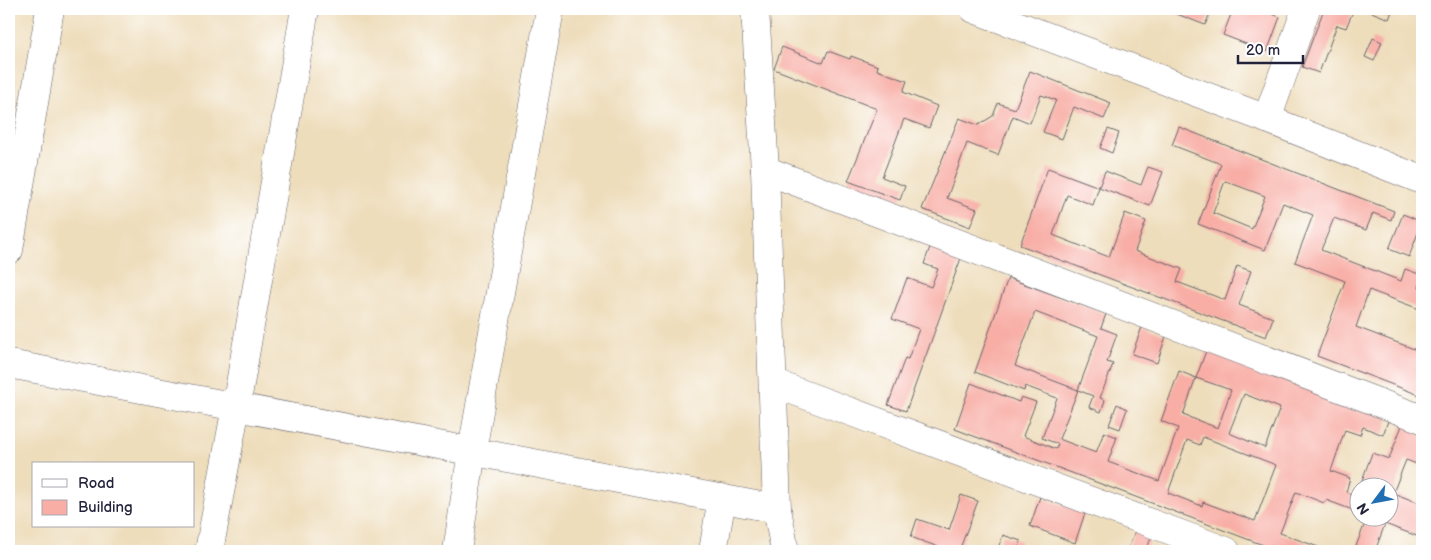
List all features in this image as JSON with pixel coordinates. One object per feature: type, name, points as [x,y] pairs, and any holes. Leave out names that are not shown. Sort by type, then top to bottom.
[{"type":"street","points":[[9,250],[50,9]]},
{"type":"street","points":[[209,551],[305,9]]},
{"type":"street","points":[[456,551],[550,9]]},
{"type":"street","points":[[755,9],[765,170],[777,509],[785,551]]},
{"type":"street","points":[[974,9],[1422,180]]},
{"type":"street","points":[[1266,119],[1306,9]]},
{"type":"street","points":[[765,170],[1422,419]]},
{"type":"street","points":[[9,364],[777,509]]},
{"type":"street","points":[[773,383],[1226,551]]},
{"type":"street","points":[[713,551],[722,498]]},
{"type":"building","points":[[1164,9],[1212,9],[1205,25]]},
{"type":"building","points":[[1233,9],[1259,9],[1280,17],[1267,52],[1223,35]]},
{"type":"building","points":[[1324,9],[1354,9],[1346,28],[1337,25],[1319,73],[1302,67]]},
{"type":"building","points":[[1364,9],[1393,9],[1389,19]]},
{"type":"building","points":[[1373,38],[1382,42],[1374,61],[1365,57]]},
{"type":"building","points":[[782,47],[823,63],[828,51],[850,59],[851,56],[878,66],[877,70],[907,81],[903,92],[937,106],[929,128],[904,119],[882,177],[905,186],[900,200],[848,181],[877,109],[774,69]]},
{"type":"building","points":[[1030,71],[1111,103],[1104,119],[1074,107],[1062,139],[1043,132],[1056,100],[1041,95],[1030,123],[1013,116],[998,155],[967,143],[947,198],[977,209],[970,227],[922,209],[959,118],[978,125],[993,116],[998,103],[1015,109]]},
{"type":"building","points":[[1179,127],[1394,211],[1391,220],[1373,213],[1366,230],[1334,218],[1321,250],[1401,281],[1405,269],[1422,275],[1419,288],[1422,289],[1422,310],[1369,290],[1356,327],[1422,352],[1422,396],[1317,356],[1345,281],[1295,262],[1313,215],[1283,203],[1265,250],[1198,224],[1221,164],[1172,145]],"holes":[[[1225,181],[1265,196],[1252,229],[1213,213]]]},
{"type":"building","points":[[1108,129],[1119,133],[1112,153],[1100,148]]},
{"type":"building","points":[[1148,167],[1163,172],[1150,206],[1099,187],[1105,171],[1141,185]]},
{"type":"building","points":[[1048,168],[1099,187],[1093,205],[1067,195],[1053,235],[1109,257],[1125,213],[1146,221],[1135,251],[1182,269],[1177,282],[1225,300],[1237,266],[1251,271],[1239,305],[1273,318],[1266,337],[1020,245]]},
{"type":"building","points":[[1403,214],[1422,222],[1409,257],[1389,249]]},
{"type":"building","points":[[930,247],[961,258],[906,411],[888,405],[905,358],[908,359],[919,329],[892,319],[907,278],[931,287],[938,269],[924,264]]},
{"type":"building","points":[[1008,278],[1106,314],[1101,328],[1117,334],[1107,362],[1113,364],[1100,398],[1105,400],[1101,412],[1089,407],[1093,396],[1078,390],[1059,439],[1096,453],[1104,432],[1117,437],[1108,462],[1159,481],[1178,428],[1161,421],[1179,371],[1196,378],[1206,351],[1389,418],[1383,435],[1363,427],[1360,435],[1345,430],[1331,471],[1350,478],[1348,478],[1346,492],[1348,493],[1348,508],[1326,500],[1324,503],[1296,492],[1280,533],[1329,551],[1279,551],[955,429],[971,383],[1019,402],[1021,397],[1036,402],[1023,436],[1056,449],[1058,444],[1042,438],[1057,398],[1025,386],[1024,391],[975,372]],"holes":[[[1035,312],[1098,336],[1078,390],[1015,366]],[[1196,378],[1231,390],[1218,428],[1183,415]],[[1244,394],[1280,408],[1265,448],[1229,433]],[[1203,437],[1276,465],[1255,521],[1203,502],[1202,506],[1168,493],[1187,440],[1200,445]]]},
{"type":"building","points":[[1142,327],[1166,336],[1157,363],[1132,354]]},
{"type":"building","points":[[1117,404],[1127,409],[1120,429],[1109,425]]},
{"type":"building","points":[[1403,423],[1422,430],[1422,466],[1406,460],[1398,480],[1398,478],[1363,478],[1372,453],[1389,459]]},
{"type":"building","points":[[961,495],[978,501],[959,551],[943,551],[944,549],[911,537],[917,519],[949,530]]},
{"type":"building","points":[[1398,495],[1422,504],[1422,538],[1396,528],[1398,528]]},
{"type":"building","points":[[1040,497],[1085,513],[1075,543],[1030,526]]},
{"type":"building","points":[[1363,528],[1384,528],[1375,551],[1354,551]]},
{"type":"building","points":[[1135,531],[1151,538],[1146,551],[1127,551]]},
{"type":"building","points":[[1003,535],[1021,541],[1017,551],[997,551]]},
{"type":"building","points":[[904,547],[914,551],[902,551]]}]
